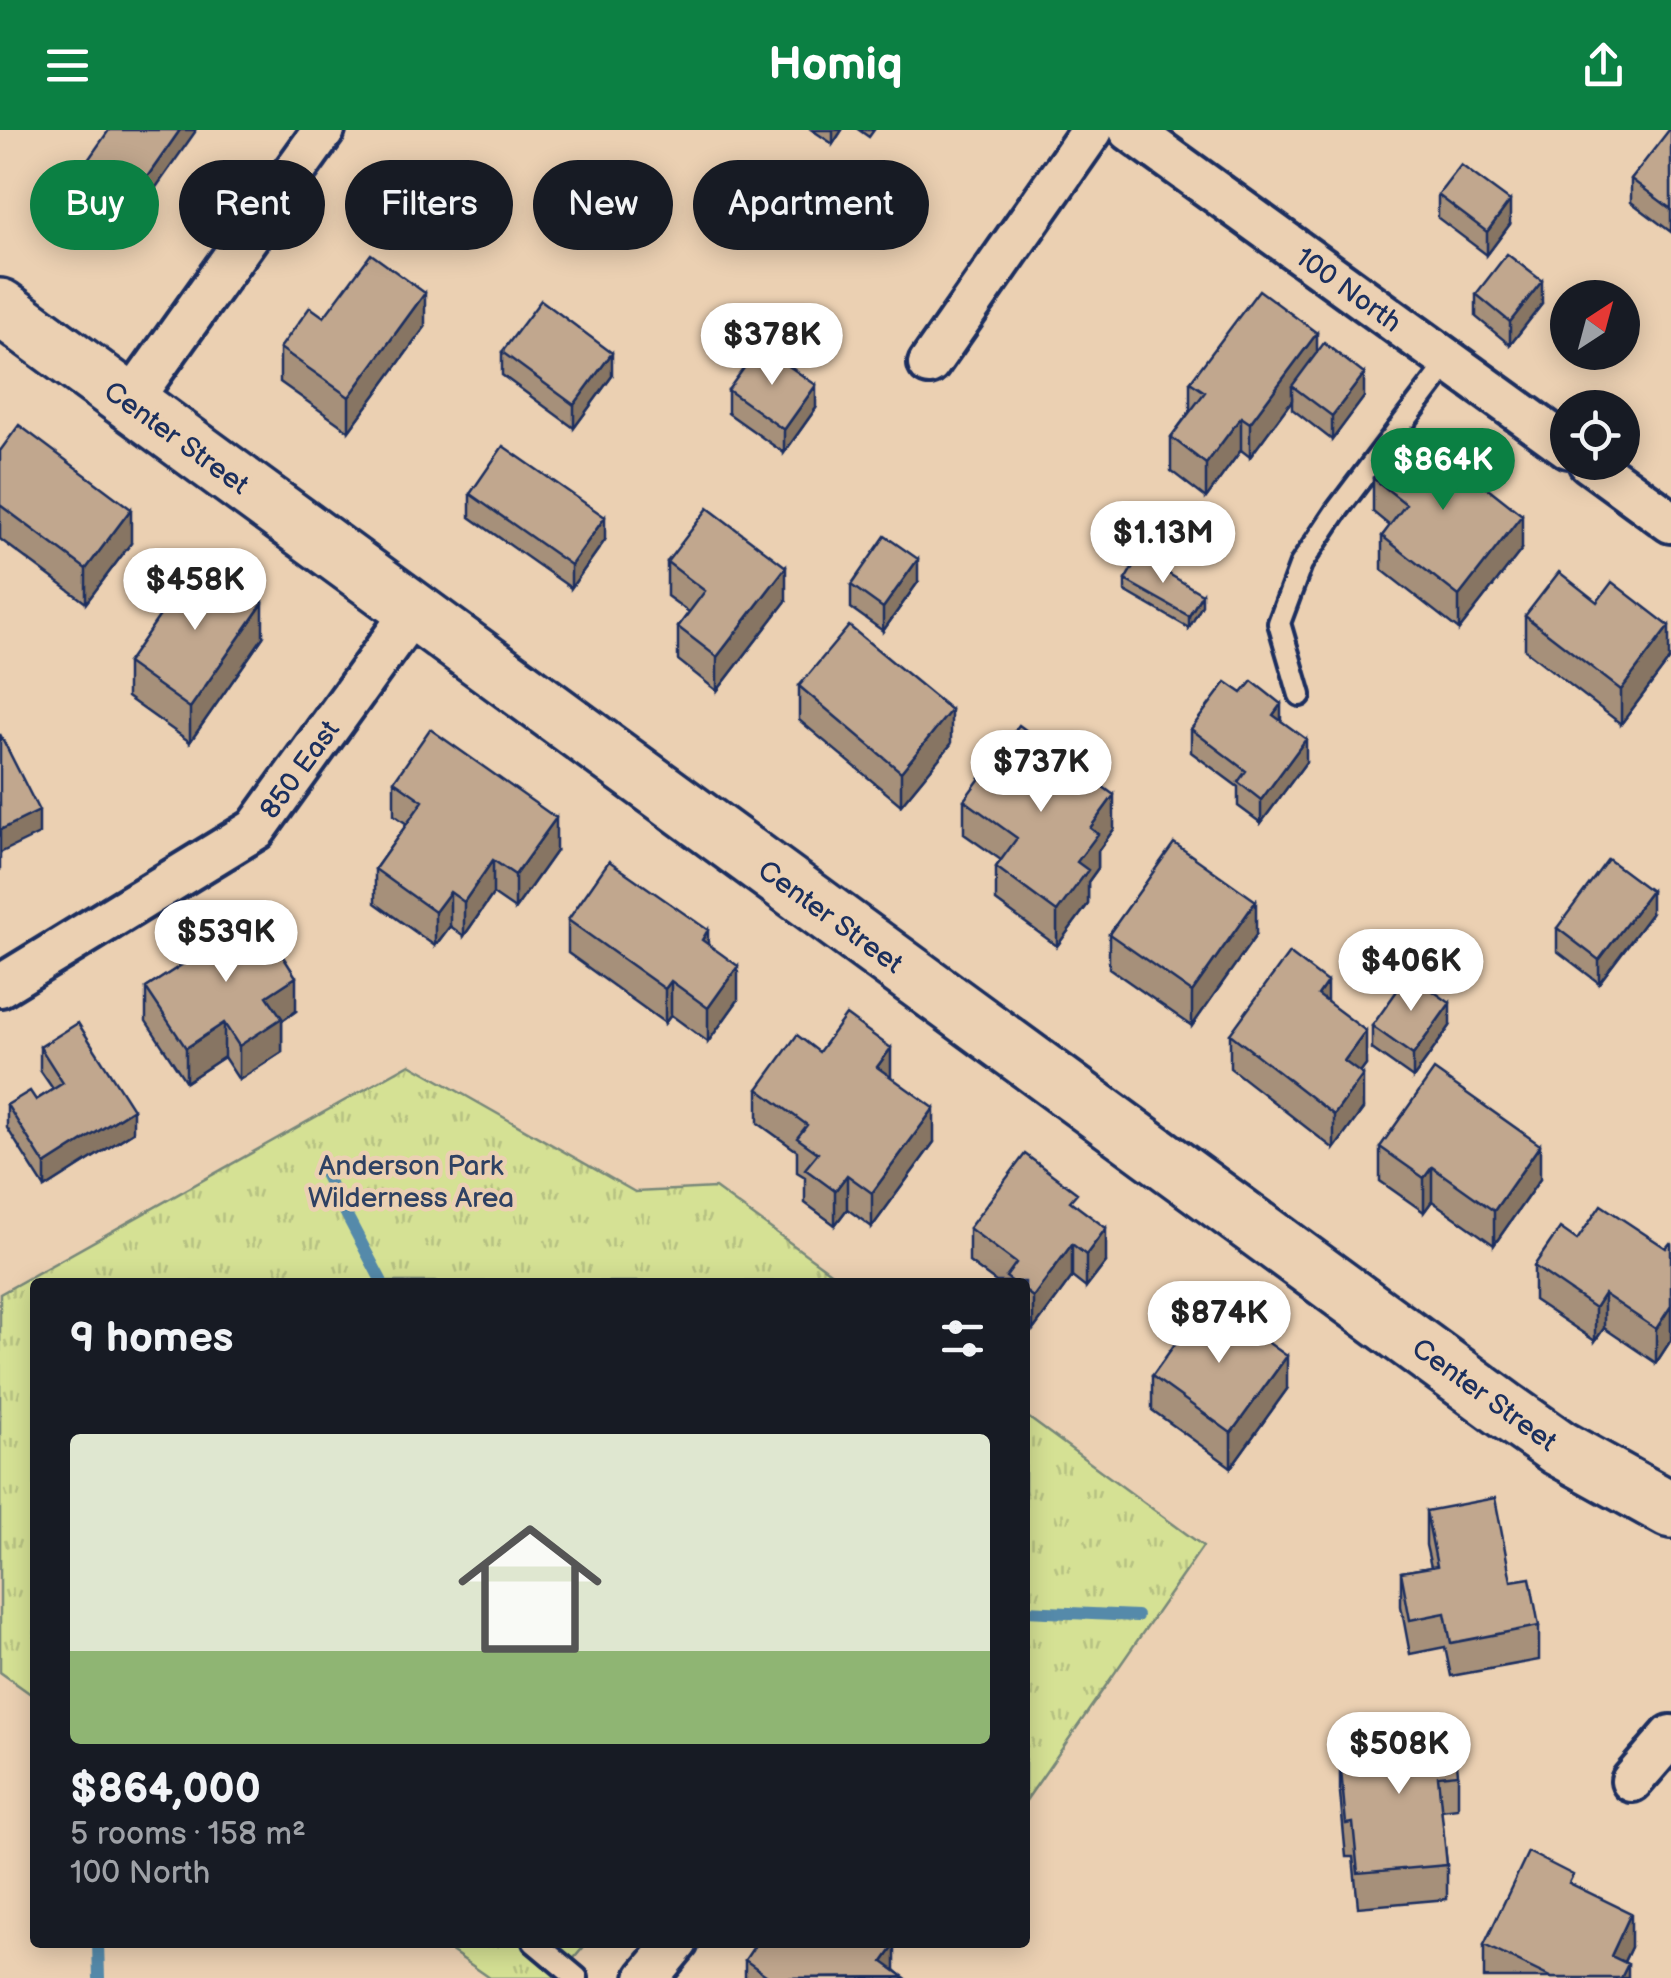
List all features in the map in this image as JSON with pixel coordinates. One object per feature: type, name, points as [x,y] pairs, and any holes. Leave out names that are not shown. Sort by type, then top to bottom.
[{"type":"street","points":[[130,402],[324,130]]},
{"type":"street","points":[[929,364],[1092,130]]},
{"type":"street","name":"100 North","points":[[1134,131],[1550,434]]},
{"type":"street","name":"Center Street","points":[[0,307],[1532,1429],[1623,1486],[1671,1510]]},
{"type":"street","points":[[1613,480],[1671,522]]},
{"type":"street","name":"850 East","points":[[0,986],[256,829],[414,611]]},
{"type":"street","points":[[1632,1781],[1671,1736]]},
{"type":"street","points":[[647,1978],[672,1948]]},
{"type":"lane","points":[[1300,695],[1278,622],[1301,564],[1449,362]]},
{"type":"lane","points":[[541,1948],[577,1978]]},
{"type":"green space","name":"Anderson Park Wilderness Area","points":[[410,1064],[635,1192],[715,1188],[839,1278],[30,1278],[30,1693],[0,1672],[0,1294]]},
{"type":"green space","points":[[1030,1419],[1203,1546],[1030,1795]]},
{"type":"green space","points":[[447,1948],[583,1948],[557,1978],[490,1978]]},
{"type":"building","points":[[109,130],[180,130],[159,160],[88,160]]},
{"type":"building","points":[[1671,130],[1671,209],[1631,179]]},
{"type":"building","points":[[1461,165],[1510,201],[1487,232],[1438,195]]},
{"type":"building","points":[[371,254],[425,293],[349,397],[280,348],[310,307],[324,317]]},
{"type":"building","points":[[1507,254],[1542,281],[1510,322],[1476,294]]},
{"type":"building","points":[[1259,290],[1317,333],[1250,423],[1241,417],[1206,464],[1171,437],[1205,392],[1190,382]]},
{"type":"building","points":[[541,300],[612,353],[574,405],[502,352]]},
{"type":"building","points":[[1324,343],[1364,374],[1332,416],[1292,386]]},
{"type":"building","points":[[760,346],[816,385],[784,430],[728,390]]},
{"type":"building","points":[[19,425],[131,509],[86,569],[0,505],[0,451]]},
{"type":"building","points":[[1412,428],[1522,515],[1459,596],[1382,536],[1406,504],[1373,478]]},
{"type":"building","points":[[503,446],[605,517],[571,565],[470,494]]},
{"type":"building","points":[[708,508],[786,567],[717,657],[678,627],[705,591],[667,562]]},
{"type":"building","points":[[885,536],[918,559],[883,608],[851,585]]},
{"type":"building","points":[[1139,556],[1202,594],[1189,616],[1125,580]]},
{"type":"building","points":[[199,559],[263,603],[190,708],[127,663]]},
{"type":"building","points":[[1559,572],[1597,602],[1612,582],[1669,626],[1621,690],[1525,616]]},
{"type":"building","points":[[849,626],[951,710],[901,772],[799,686]]},
{"type":"building","points":[[1252,681],[1281,704],[1273,715],[1306,739],[1261,800],[1238,782],[1246,771],[1191,729],[1226,682],[1242,693]]},
{"type":"building","points":[[1019,725],[1114,795],[1090,828],[1098,834],[1077,862],[1088,870],[1057,912],[996,867],[1017,838],[964,800]]},
{"type":"building","points":[[430,729],[556,818],[515,875],[493,860],[464,902],[450,892],[435,912],[375,869],[423,801],[394,781]]},
{"type":"building","points":[[0,734],[39,811],[0,830]]},
{"type":"building","points":[[1174,843],[1256,901],[1192,992],[1109,934]]},
{"type":"building","points":[[1608,859],[1651,891],[1599,960],[1557,928]]},
{"type":"building","points":[[609,861],[708,930],[702,940],[738,966],[708,1008],[671,981],[665,989],[568,920]]},
{"type":"building","points":[[252,908],[296,977],[267,996],[282,1018],[239,1046],[224,1023],[186,1048],[146,988],[217,942],[212,934]]},
{"type":"building","points":[[1289,953],[1327,982],[1318,995],[1366,1031],[1344,1061],[1363,1075],[1334,1115],[1230,1034]]},
{"type":"building","points":[[1409,974],[1450,1003],[1413,1055],[1372,1026]]},
{"type":"building","points":[[846,1015],[891,1048],[877,1067],[934,1108],[872,1193],[847,1175],[835,1191],[805,1169],[818,1153],[797,1138],[807,1125],[758,1089],[797,1035],[819,1052]]},
{"type":"building","points":[[78,1023],[133,1109],[45,1165],[7,1105],[30,1091],[36,1100],[63,1083],[40,1047]]},
{"type":"building","points":[[1434,1070],[1540,1145],[1494,1211],[1432,1167],[1424,1178],[1380,1147]]},
{"type":"building","points":[[1025,1154],[1077,1193],[1070,1201],[1106,1228],[1086,1255],[1072,1244],[1033,1297],[1030,1278],[1006,1277],[1016,1263],[969,1228]]},
{"type":"building","points":[[1601,1205],[1666,1248],[1671,1244],[1671,1306],[1656,1329],[1604,1294],[1595,1308],[1534,1266],[1560,1228],[1577,1240]]},
{"type":"building","points":[[1207,1299],[1287,1356],[1231,1433],[1152,1376]]},
{"type":"building","points":[[1495,1498],[1511,1581],[1530,1578],[1539,1626],[1451,1643],[1445,1613],[1410,1620],[1401,1572],[1437,1566],[1426,1511]]},
{"type":"building","points":[[1453,1724],[1458,1774],[1438,1776],[1447,1865],[1358,1873],[1353,1823],[1346,1824],[1340,1759],[1360,1757],[1358,1733]]},
{"type":"building","points":[[1528,1852],[1573,1875],[1569,1883],[1631,1913],[1611,1956],[1628,1964],[1621,1978],[1552,1978],[1484,1945]]},
{"type":"building","points":[[753,1948],[893,1948],[883,1962],[904,1977],[770,1978],[745,1960]]},
{"type":"waterway","points":[[325,1174],[380,1278]]},
{"type":"waterway","points":[[1030,1611],[1137,1616]]},
{"type":"waterway","points":[[98,1948],[99,1978]]}]
